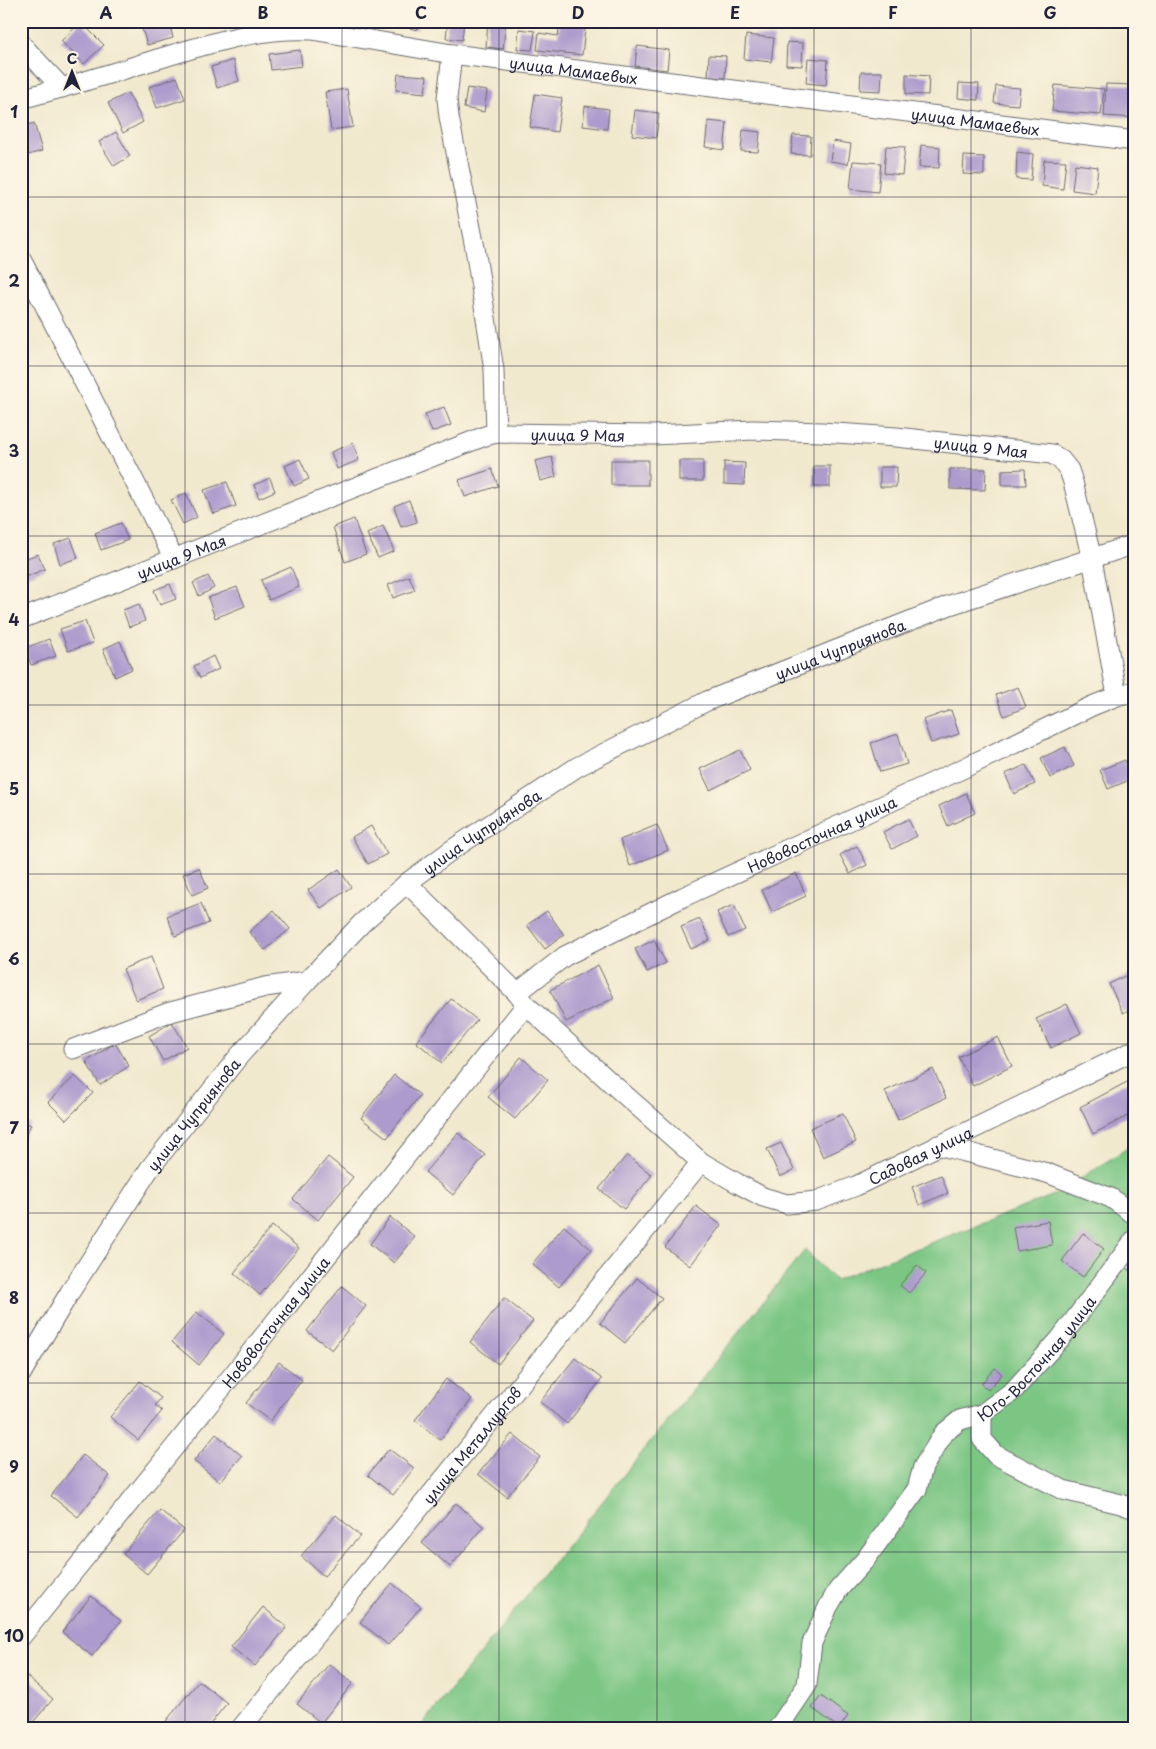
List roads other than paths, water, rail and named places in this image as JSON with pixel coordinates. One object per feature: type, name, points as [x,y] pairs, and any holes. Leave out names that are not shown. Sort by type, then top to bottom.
[{"type":"street","name":"улица Мамаевых","points":[[21,99],[197,47],[275,30],[312,30],[452,54],[1135,141]]},
{"type":"street","points":[[21,44],[62,88]]},
{"type":"street","points":[[452,54],[448,100],[449,117],[475,248],[494,370],[496,433]]},
{"type":"street","points":[[21,259],[174,558]]},
{"type":"street","name":"улица 9 Мая","points":[[21,619],[496,433],[654,435],[723,430],[896,436],[1052,454],[1062,460],[1071,476],[1126,693]]},
{"type":"street","name":"улица Чуприянова","points":[[21,1374],[70,1292],[150,1168],[238,1056],[362,923],[407,883],[453,848],[577,767],[708,701],[950,605],[1135,544]]},
{"type":"street","name":"Нововосточная улица","points":[[21,1636],[245,1359],[521,998],[565,956],[682,897],[1126,693]]},
{"type":"street","name":"Садовая улица","points":[[407,883],[521,998],[608,1081],[701,1162],[763,1197],[787,1204],[816,1201],[856,1186],[1135,1050]]},
{"type":"street","points":[[73,1049],[167,1013],[265,987],[307,981]]},
{"type":"street","points":[[938,1145],[1047,1173],[1111,1198],[1135,1215]]},
{"type":"street","name":"улица Металлургов","points":[[241,1728],[701,1162]]},
{"type":"street","name":"Юго-Восточная улица","points":[[1135,1239],[1060,1338],[1013,1391],[982,1414],[982,1439],[996,1455],[1063,1490],[1135,1509]]},
{"type":"street","points":[[778,1728],[808,1684],[812,1643],[838,1590],[865,1560],[917,1489],[923,1467],[944,1433],[960,1420],[982,1414]]}]
